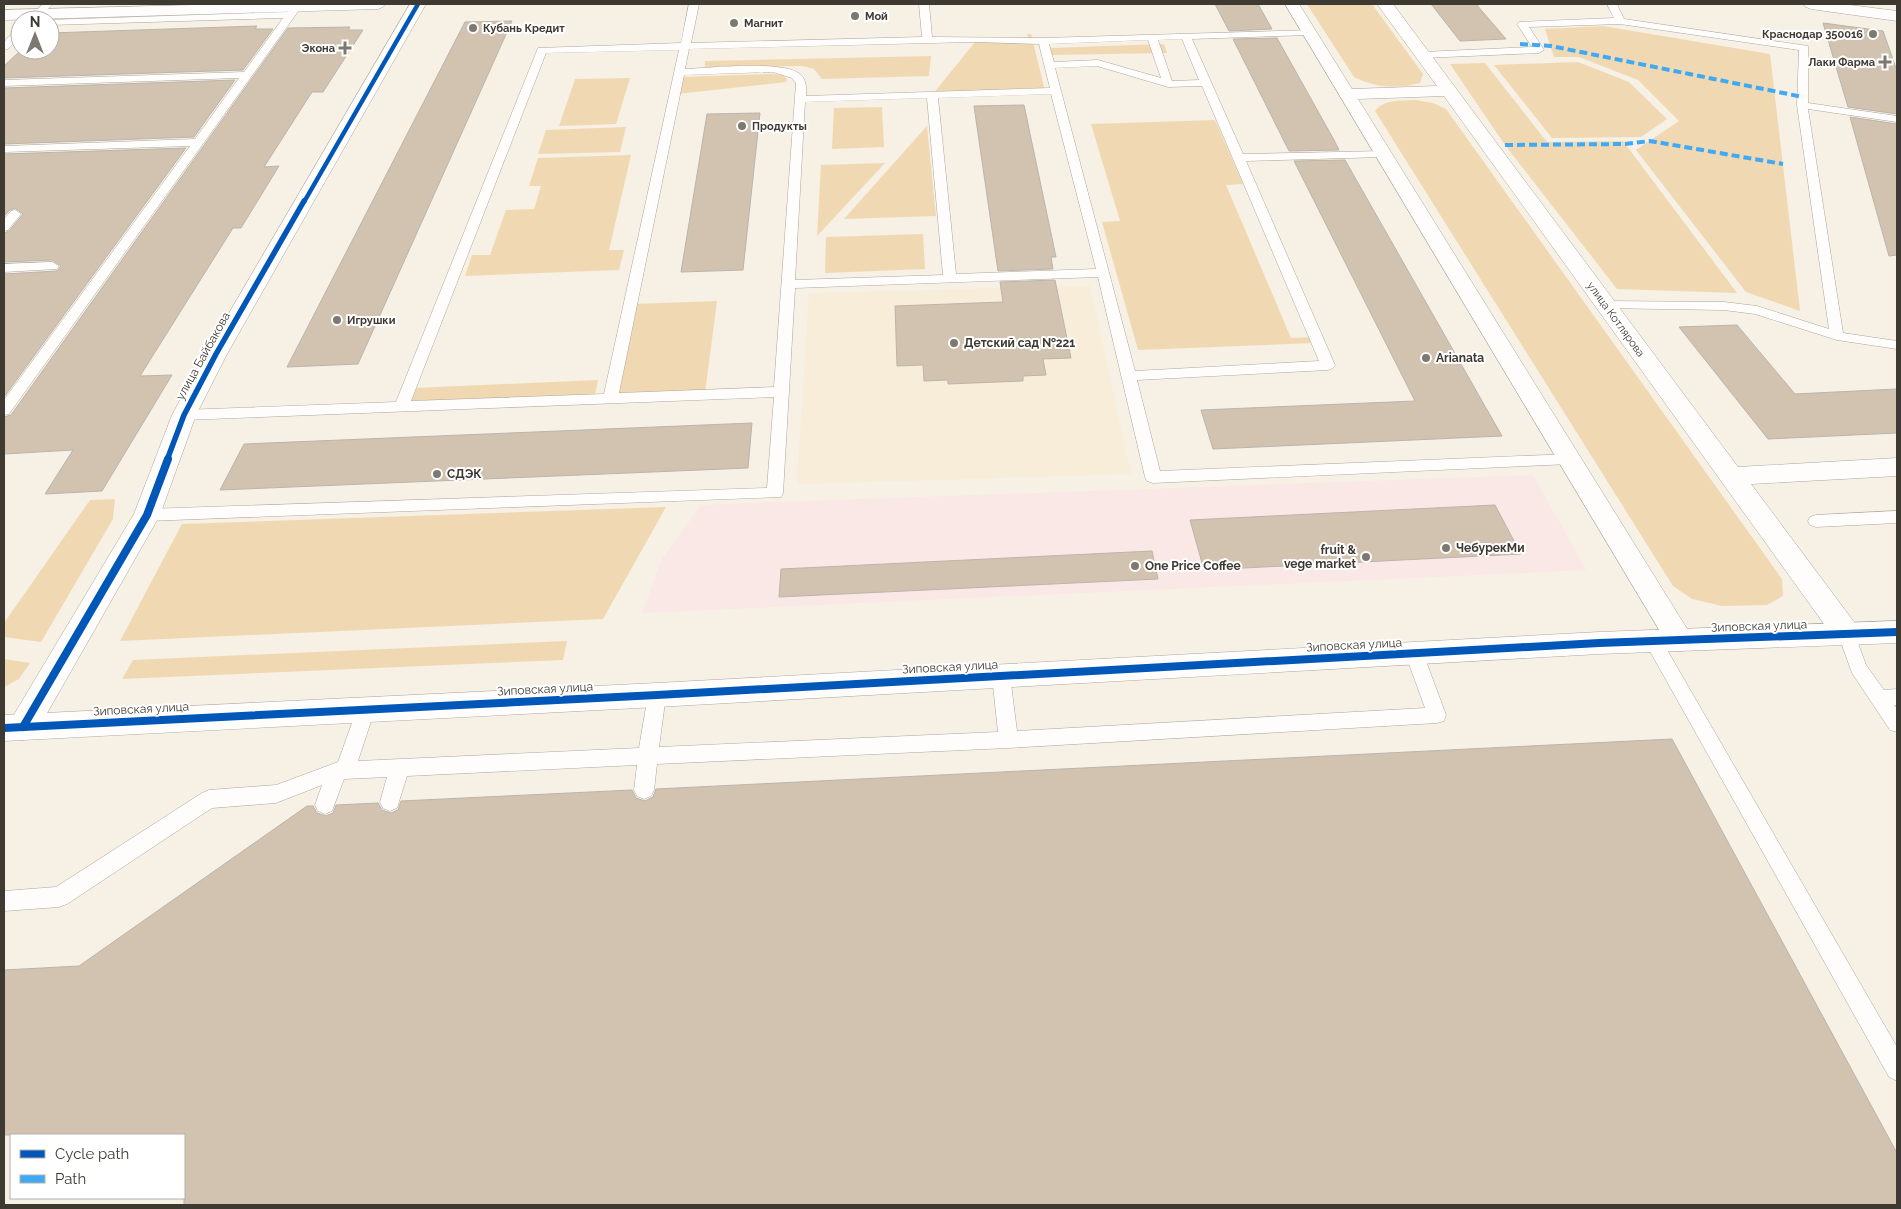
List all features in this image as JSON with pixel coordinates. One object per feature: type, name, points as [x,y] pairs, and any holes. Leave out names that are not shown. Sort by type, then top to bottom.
[{"type":"street","points":[[60,15],[294,11],[378,4]]},
{"type":"street","name":"улица Байбакова","points":[[13,727],[147,515],[184,415],[221,346],[418,4]]},
{"type":"street","points":[[1292,4],[1570,459],[1666,641]]},
{"type":"street","name":"улица Котлярова","points":[[1386,4],[1847,634]]},
{"type":"street","points":[[1811,4],[1897,16]]},
{"type":"street","points":[[1346,94],[1450,92]]},
{"type":"street","points":[[1731,476],[1897,467]]},
{"type":"street","name":"Зиповская улица","points":[[13,727],[657,695],[1414,653],[1897,632]]},
{"type":"lane","points":[[610,399],[694,4]]},
{"type":"lane","points":[[924,4],[927,40]]},
{"type":"lane","points":[[1612,4],[1620,21]]},
{"type":"lane","points":[[4,410],[294,11]]},
{"type":"lane","points":[[1423,55],[1539,50],[1522,24],[1620,21],[1804,48],[1802,104],[1837,336]]},
{"type":"lane","points":[[401,406],[542,50],[927,40],[1043,41],[1309,32]]},
{"type":"lane","points":[[1130,376],[1328,365],[1186,37]]},
{"type":"lane","points":[[1152,38],[1168,84]]},
{"type":"lane","points":[[1043,41],[1130,376],[1153,477],[1570,459]]},
{"type":"lane","points":[[1049,65],[1098,63],[1168,84],[1206,83]]},
{"type":"lane","points":[[147,515],[775,493],[801,83],[796,76],[774,69],[680,72]]},
{"type":"lane","points":[[4,83],[247,75]]},
{"type":"lane","points":[[800,99],[1056,92]]},
{"type":"lane","points":[[932,95],[950,278]]},
{"type":"lane","points":[[1802,104],[1897,118]]},
{"type":"lane","points":[[4,149],[199,142]]},
{"type":"lane","points":[[1238,158],[1383,154]]},
{"type":"lane","points":[[4,227],[14,214]]},
{"type":"lane","points":[[4,268],[52,266]]},
{"type":"lane","points":[[788,284],[1102,273]]},
{"type":"lane","points":[[1606,304],[1724,306],[1757,310],[1837,336],[1897,345]]},
{"type":"lane","points":[[184,415],[782,392]]},
{"type":"lane","points":[[1816,521],[1897,517]]},
{"type":"lane","points":[[1847,634],[1858,668],[1897,724]]},
{"type":"lane","points":[[1666,641],[1897,1069]]},
{"type":"lane","points":[[4,901],[59,897],[210,799],[276,794],[341,771],[1008,740],[1437,715],[1414,653]]},
{"type":"lane","points":[[1001,676],[1008,740]]},
{"type":"lane","points":[[644,790],[657,695]]},
{"type":"lane","points":[[1878,698],[1897,697]]},
{"type":"lane","points":[[325,806],[366,710]]},
{"type":"lane","points":[[390,802],[400,768]]},
{"type":"shaded area","points":[[1307,4],[1372,4],[1423,74],[1420,83],[1395,87],[1378,85],[1354,77]]},
{"type":"shaded area","points":[[1603,26],[1770,54],[1800,311],[1746,292],[1636,150],[1679,121],[1638,80],[1579,57],[1554,57],[1545,29]]},
{"type":"shaded area","points":[[1027,34],[1031,34],[1045,91],[933,94],[975,42],[1029,40]]},
{"type":"shaded area","points":[[1164,44],[1167,53],[1051,55],[1049,48]]},
{"type":"shaded area","points":[[931,56],[929,76],[822,79],[814,69],[802,66],[705,67],[705,61]]},
{"type":"shaded area","points":[[1578,62],[1629,82],[1667,119],[1641,137],[1552,138],[1494,65]]},
{"type":"shaded area","points":[[1485,63],[1547,142],[1623,141],[1737,293],[1617,289],[1505,145],[1450,64]]},
{"type":"shaded area","points":[[783,75],[787,79],[786,82],[677,94],[682,77]]},
{"type":"shaded area","points":[[630,78],[616,124],[559,126],[575,79]]},
{"type":"shaded area","points":[[1415,100],[1433,103],[1446,109],[1782,579],[1783,596],[1767,605],[1722,606],[1692,599],[1673,586],[1375,111],[1383,104]]},
{"type":"shaded area","points":[[882,107],[884,147],[832,149],[834,108]]},
{"type":"shaded area","points":[[1215,120],[1243,184],[1226,185],[1291,338],[1311,337],[1314,343],[1138,350],[1102,222],[1120,221],[1091,124]]},
{"type":"shaded area","points":[[927,126],[936,216],[844,219]]},
{"type":"shaded area","points":[[626,127],[620,152],[538,154],[546,130]]},
{"type":"shaded area","points":[[631,155],[609,250],[624,250],[619,270],[465,276],[472,255],[490,255],[506,210],[534,209],[541,186],[529,186],[538,158]]},
{"type":"shaded area","points":[[885,163],[817,236],[821,165]]},
{"type":"shaded area","points":[[923,234],[925,269],[825,273],[826,237]]},
{"type":"shaded area","name":"Детский сад №221","points":[[1090,286],[1131,474],[797,484],[809,293]]},
{"type":"shaded area","points":[[717,301],[705,393],[614,396],[634,304]]},
{"type":"shaded area","points":[[598,380],[595,394],[409,403],[415,388]]},
{"type":"shaded area","points":[[1533,475],[1586,570],[642,613],[662,559],[701,505]]},
{"type":"shaded area","points":[[115,499],[113,519],[41,642],[4,637],[4,623],[90,500]]},
{"type":"shaded area","points":[[666,507],[603,619],[120,641],[182,524]]},
{"type":"shaded area","points":[[567,641],[563,660],[122,679],[133,660]]},
{"type":"shaded area","points":[[4,659],[30,663],[19,679],[4,687]]},
{"type":"building","points":[[1215,4],[1258,4],[1272,29],[1229,31]]},
{"type":"building","points":[[1431,4],[1476,4],[1506,39],[1460,41]]},
{"type":"building","points":[[512,21],[358,364],[287,367],[465,22]]},
{"type":"building","points":[[1823,23],[1883,31],[1897,71],[1897,114],[1848,107]]},
{"type":"building","points":[[257,26],[255,29],[273,29],[243,70],[4,78],[4,66],[10,60],[60,60],[60,33]]},
{"type":"building","points":[[350,27],[348,30],[363,30],[323,92],[312,92],[264,167],[279,166],[241,228],[233,228],[140,376],[172,375],[102,491],[45,494],[73,450],[4,454],[4,417],[11,415],[288,28]]},
{"type":"building","points":[[1277,38],[1339,150],[1289,151],[1233,39]]},
{"type":"building","points":[[235,80],[194,137],[4,144],[4,88]]},
{"type":"building","points":[[1024,105],[1056,257],[1051,257],[1053,269],[998,271],[974,106]]},
{"type":"building","points":[[760,113],[743,270],[681,272],[707,114]]},
{"type":"building","points":[[1850,117],[1897,124],[1897,255],[1889,256]]},
{"type":"building","points":[[186,148],[4,397],[4,274],[57,271],[61,266],[52,260],[4,262],[4,233],[9,231],[23,214],[15,208],[4,216],[4,154]]},
{"type":"building","points":[[1345,160],[1502,436],[1213,449],[1201,410],[1415,401],[1294,161]]},
{"type":"building","points":[[1055,280],[1071,358],[1043,359],[1046,375],[1023,376],[1023,381],[948,384],[948,380],[924,381],[923,365],[897,366],[895,306],[1003,302],[1000,282]]},
{"type":"building","points":[[1737,325],[1795,394],[1897,389],[1897,433],[1768,439],[1679,327]]},
{"type":"building","points":[[752,423],[748,468],[220,490],[244,444]]},
{"type":"building","points":[[1495,505],[1521,554],[1204,570],[1190,520]]},
{"type":"building","points":[[1152,551],[1158,579],[779,597],[781,569]]},
{"type":"building","points":[[1672,739],[1897,1153],[1897,1205],[184,1205],[185,1134],[4,1135],[4,970],[79,966],[307,806],[313,806],[317,813],[326,816],[333,813],[336,805],[378,803],[382,810],[391,813],[398,810],[401,801],[632,790],[636,798],[645,801],[653,797],[656,789]]},
{"type":"marked path","points":[[1520,44],[1551,46],[1803,97]]},
{"type":"marked path","points":[[1505,145],[1625,144],[1650,141],[1783,164]]},
{"type":"cycle path","points":[[23,727],[147,515],[184,415],[216,354],[418,4]]},
{"type":"cycle path","points":[[4,728],[657,695],[1599,643],[1897,632]]},
{"type":"place","name":"Мой","points":[[855,16]]},
{"type":"place","name":"Магнит","points":[[734,23]]},
{"type":"place","name":"Кубань Кредит","points":[[473,28]]},
{"type":"place","name":"Краснодар 350016","points":[[1873,34]]},
{"type":"place","name":"Экона","points":[[345,48]]},
{"type":"place","name":"Лаки Фарма","points":[[1885,62]]},
{"type":"place","name":"Продукты","points":[[742,126]]},
{"type":"place","name":"Игрушки","points":[[337,320]]},
{"type":"place","name":"Детский сад №221","points":[[954,343]]},
{"type":"place","name":"Arianata","points":[[1426,358]]},
{"type":"place","name":"СДЭК","points":[[437,474]]},
{"type":"place","name":"ЧебурекМи","points":[[1446,548]]},
{"type":"place","name":"fruit & vege market","points":[[1366,557]]},
{"type":"place","name":"One Price Coffee","points":[[1135,566]]}]
